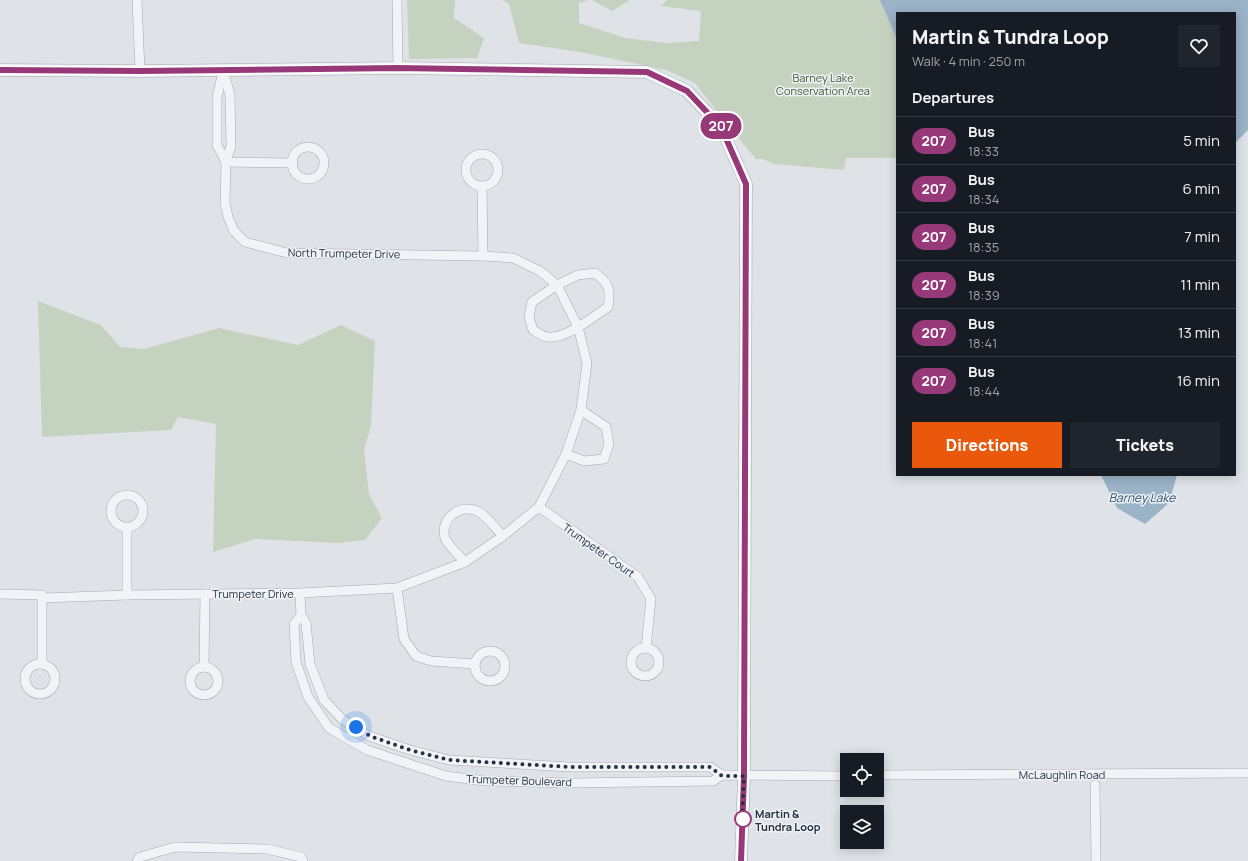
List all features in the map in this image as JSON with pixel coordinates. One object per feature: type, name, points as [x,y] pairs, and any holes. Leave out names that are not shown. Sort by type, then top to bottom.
[{"type":"street","points":[[137,0],[140,71]]},
{"type":"street","points":[[397,0],[398,68]]},
{"type":"street","points":[[0,70],[140,71],[398,68],[647,72],[687,91],[721,127],[746,184],[744,419],[744,776],[741,861]]},
{"type":"street","name":"North Trumpeter Drive","points":[[223,70],[217,97],[218,145],[226,162]]},
{"type":"street","name":"North Trumpeter Drive","points":[[223,70],[230,95],[231,146],[226,162],[225,203],[228,217],[234,231],[245,242],[287,253],[483,256],[513,258],[540,271],[557,285],[578,327],[587,363],[582,410],[566,454],[539,508],[503,536],[465,562],[397,588],[300,593]]},
{"type":"street","points":[[226,162],[293,163]]},
{"type":"street","points":[[482,186],[483,256]]},
{"type":"street","points":[[595,273],[604,279],[610,295],[608,307],[578,327],[559,336],[547,337],[533,330],[529,317],[532,302],[557,285],[578,274],[595,273]]},
{"type":"street","points":[[566,454],[584,461],[604,459],[609,444],[606,427],[582,410]]},
{"type":"street","name":"Trumpeter Court","points":[[539,508],[638,577],[651,599],[646,648]]},
{"type":"street","points":[[465,562],[448,545],[445,536],[445,527],[448,519],[454,512],[462,509],[472,509],[480,512],[503,536]]},
{"type":"street","points":[[127,528],[127,594]]},
{"type":"street","points":[[397,588],[404,639],[416,656],[431,661],[475,664]]},
{"type":"street","name":"Trumpeter Boulevard","points":[[300,593],[301,615],[306,623],[310,664],[324,700],[342,719],[370,736],[410,750],[449,760],[570,767],[710,767],[722,776]]},
{"type":"street","name":"Trumpeter Drive","points":[[0,594],[42,595],[42,598],[127,594],[300,593]]},
{"type":"street","name":"Trumpeter Drive","points":[[204,667],[205,594]]},
{"type":"street","points":[[42,598],[42,664]]},
{"type":"street","name":"Trumpeter Boulevard","points":[[301,615],[294,624],[296,662],[308,697],[329,728],[367,750],[446,776],[485,781],[572,783],[713,781],[722,776],[744,776]]},
{"type":"street","name":"McLaughlin Road","points":[[884,775],[1248,773]]},
{"type":"street","points":[[744,776],[840,776]]},
{"type":"street","points":[[1095,785],[1096,861]]},
{"type":"street","points":[[137,861],[140,857],[175,847],[267,849],[301,857],[303,861]]},
{"type":"green space","points":[[407,0],[455,0],[454,18],[484,38],[477,58],[409,59]]},
{"type":"green space","name":"Barney Lake Conservation Area","points":[[502,0],[588,0],[579,3],[579,23],[625,38],[666,43],[699,41],[701,11],[661,6],[667,0],[1105,0],[896,12],[896,158],[846,158],[844,170],[774,164],[763,159],[756,159],[695,83],[666,70],[580,52],[519,43],[509,4]]},
{"type":"green space","points":[[592,0],[630,0],[612,11]]},
{"type":"green space","points":[[38,301],[101,325],[120,347],[144,349],[219,328],[298,345],[341,325],[375,341],[371,426],[364,450],[369,494],[382,518],[365,540],[338,543],[255,539],[213,552],[216,424],[178,417],[171,430],[42,437]]},
{"type":"water","points":[[880,0],[1248,0],[1248,130],[1236,142],[1236,12],[896,12],[896,37]]},
{"type":"water","name":"Barney Lake","points":[[1101,476],[1177,476],[1169,503],[1145,524],[1117,508]]},
{"type":"bus line","name":"207","points":[[0,70],[140,71],[398,68],[647,72],[687,91],[721,127],[746,184],[744,419],[744,776],[741,861]]},
{"type":"place","name":"Martin & Tundra Loop","points":[[743,819]]},
{"type":"route","points":[[356,727],[370,736],[410,750],[449,760],[494,764],[570,767],[710,767],[722,776],[744,776],[742,820],[743,819]]}]
